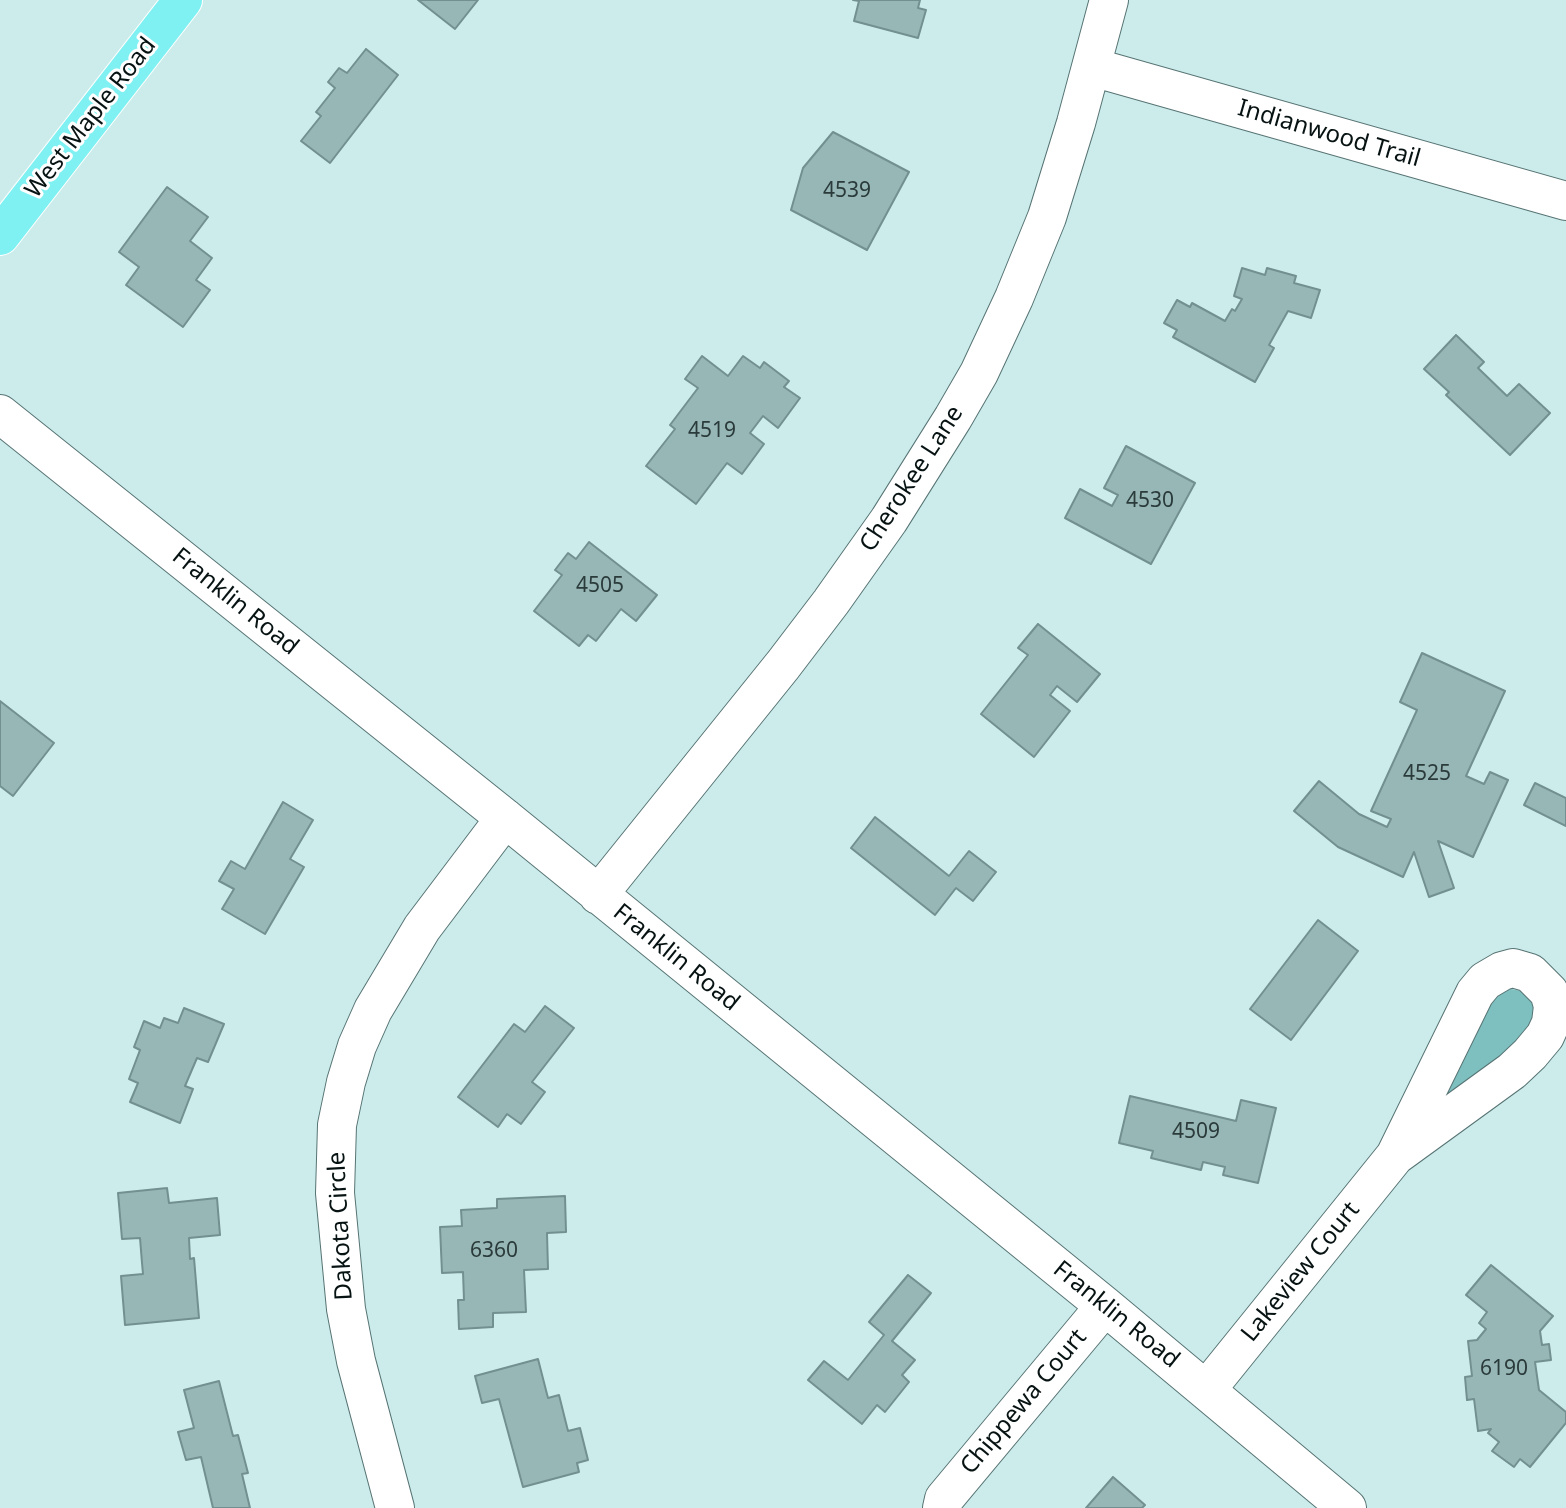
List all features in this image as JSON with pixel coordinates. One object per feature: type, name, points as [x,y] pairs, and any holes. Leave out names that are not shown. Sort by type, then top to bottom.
[{"type":"main road","name":"West Maple Road","points":[[0,236],[183,0]]},
{"type":"street","name":"Cherokee Lane","points":[[598,895],[783,665],[889,520],[932,454],[979,373],[1047,217],[1110,0]]},
{"type":"street","name":"Indianwood Trail","points":[[1092,67],[1566,201]]},
{"type":"street","name":"Franklin Road","points":[[0,414],[505,818],[1207,1389],[1346,1508]]},
{"type":"street","name":"Dakota Circle","points":[[395,1508],[356,1361],[346,1308],[335,1193],[337,1125],[356,1046],[373,1010],[422,928],[505,818]]},
{"type":"street","name":"Lakeview Court","points":[[1207,1389],[1395,1156],[1501,1079],[1530,1054],[1545,1036],[1551,1023],[1553,1006],[1549,992],[1530,973],[1513,968],[1502,971],[1485,981],[1475,993],[1395,1156]]},
{"type":"street","name":"Chippewa Court","points":[[934,1505],[1105,1306]]},
{"type":"shaded area","points":[[1511,989],[1527,992],[1538,1010],[1521,1045],[1430,1108],[1473,1022],[1501,992]]},
{"type":"building","points":[[418,0],[478,0],[455,29]]},
{"type":"building","points":[[853,0],[920,0],[918,8],[926,10],[918,38],[854,21],[859,1]]},
{"type":"building","points":[[366,49],[398,75],[330,163],[301,141],[321,116],[316,112],[335,88],[328,82],[339,68],[347,73]]},
{"type":"building","points":[[833,132],[909,172],[867,250],[791,210],[803,168]]},
{"type":"building","points":[[167,187],[208,217],[190,241],[212,258],[196,280],[210,290],[183,327],[126,285],[139,267],[119,252]]},
{"type":"building","points":[[1242,268],[1265,275],[1267,268],[1296,276],[1294,283],[1320,290],[1311,318],[1288,311],[1269,345],[1274,348],[1255,382],[1173,337],[1177,330],[1164,323],[1177,300],[1190,307],[1192,303],[1225,321],[1242,299],[1234,296]]},
{"type":"building","points":[[1456,335],[1484,362],[1478,368],[1507,396],[1519,384],[1550,413],[1510,455],[1446,395],[1449,392],[1424,369]]},
{"type":"building","points":[[702,356],[728,376],[743,356],[760,368],[764,362],[789,381],[784,387],[800,398],[778,428],[763,416],[750,433],[764,444],[742,474],[727,463],[696,504],[646,466],[675,429],[670,425],[698,388],[685,379]]},
{"type":"building","points":[[1126,446],[1195,483],[1151,564],[1065,518],[1080,489],[1112,506],[1118,495],[1104,488]]},
{"type":"building","points":[[589,542],[657,595],[636,621],[621,609],[596,641],[588,635],[579,646],[534,611],[562,575],[555,570],[568,553],[576,559]]},
{"type":"building","points":[[1038,624],[1100,674],[1077,702],[1057,686],[1050,695],[1070,711],[1034,757],[981,714],[1028,655],[1018,648]]},
{"type":"building","points":[[1422,653],[1505,691],[1466,776],[1484,784],[1490,772],[1508,780],[1473,857],[1438,841],[1454,888],[1429,897],[1414,852],[1403,877],[1338,847],[1294,811],[1319,781],[1359,814],[1387,827],[1391,819],[1371,811],[1417,710],[1400,702]]},
{"type":"building","points":[[0,701],[54,743],[13,796],[0,786]]},
{"type":"building","points":[[1535,783],[1566,798],[1566,826],[1524,805]]},
{"type":"building","points":[[283,802],[313,820],[290,859],[304,867],[265,934],[222,909],[234,889],[219,881],[231,861],[245,869]]},
{"type":"building","points":[[875,817],[949,876],[969,851],[996,872],[973,901],[956,888],[935,915],[851,848]]},
{"type":"building","points":[[1318,920],[1358,951],[1291,1040],[1250,1009]]},
{"type":"building","points":[[545,1006],[574,1028],[532,1082],[545,1092],[521,1124],[507,1114],[498,1127],[458,1097],[514,1024],[525,1032]]},
{"type":"building","points":[[184,1008],[224,1024],[208,1062],[197,1058],[185,1086],[193,1089],[180,1123],[130,1102],[138,1083],[129,1079],[140,1050],[134,1047],[144,1021],[160,1028],[164,1018],[178,1023]]},
{"type":"building","points":[[1130,1096],[1236,1121],[1241,1100],[1276,1108],[1258,1183],[1223,1175],[1225,1167],[1203,1162],[1201,1170],[1151,1158],[1153,1151],[1119,1143]]},
{"type":"building","points":[[167,1188],[169,1203],[217,1198],[220,1235],[189,1238],[190,1259],[194,1258],[199,1318],[125,1325],[121,1276],[143,1274],[140,1238],[122,1239],[118,1193]]},
{"type":"building","points":[[565,1196],[566,1232],[547,1233],[548,1269],[524,1270],[526,1312],[493,1313],[493,1327],[459,1329],[458,1300],[464,1300],[463,1272],[442,1273],[440,1227],[462,1226],[461,1210],[497,1208],[497,1199]]},
{"type":"building","points":[[1491,1265],[1553,1316],[1540,1331],[1542,1345],[1549,1344],[1551,1360],[1535,1362],[1539,1390],[1566,1412],[1566,1423],[1530,1467],[1520,1459],[1514,1467],[1492,1451],[1499,1442],[1488,1433],[1491,1429],[1478,1431],[1474,1399],[1467,1400],[1465,1377],[1472,1376],[1468,1341],[1477,1340],[1486,1329],[1479,1323],[1487,1312],[1466,1295]]},
{"type":"building","points":[[908,1275],[931,1293],[892,1341],[915,1360],[902,1375],[909,1382],[885,1412],[877,1405],[862,1424],[808,1380],[824,1361],[848,1380],[884,1335],[869,1322]]},
{"type":"building","points":[[538,1359],[548,1398],[559,1395],[568,1431],[580,1428],[588,1460],[577,1463],[579,1472],[523,1487],[499,1399],[482,1403],[475,1376]]},
{"type":"building","points":[[219,1381],[233,1436],[238,1435],[248,1473],[242,1474],[250,1508],[213,1508],[201,1457],[186,1460],[178,1432],[194,1428],[184,1390]]},
{"type":"building","points":[[1113,1477],[1145,1505],[1142,1508],[1086,1508]]}]
